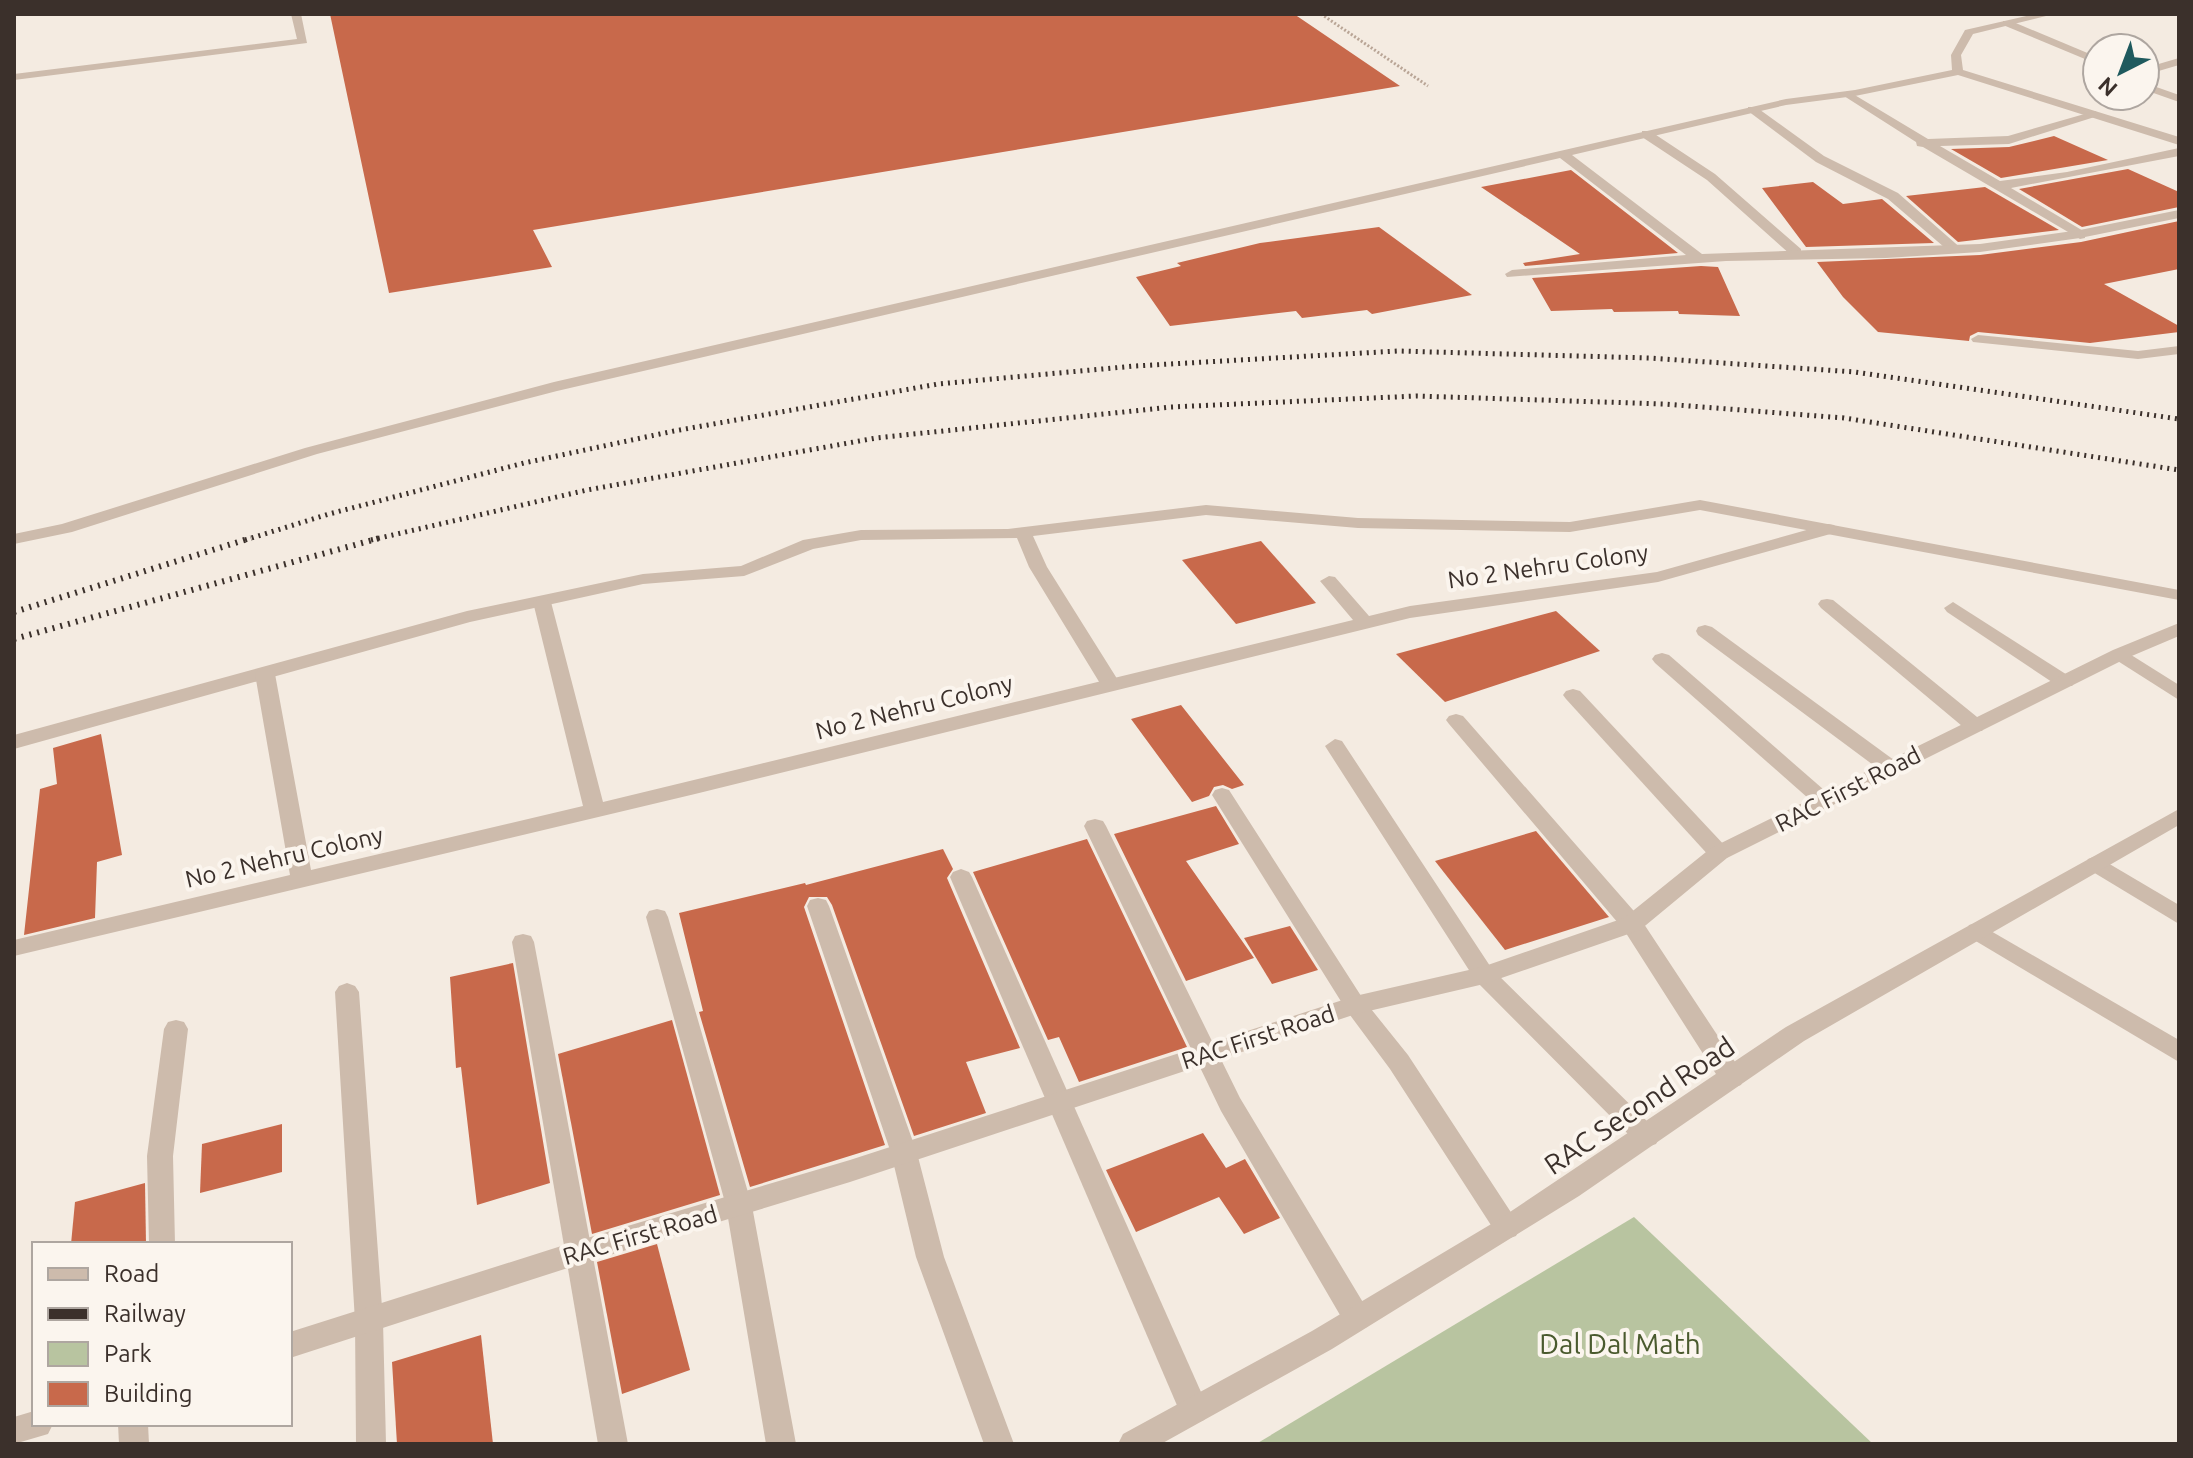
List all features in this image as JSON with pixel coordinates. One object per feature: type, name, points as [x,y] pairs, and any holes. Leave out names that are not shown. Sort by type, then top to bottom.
[{"type":"street","points":[[14,77],[303,41],[296,14]]},
{"type":"street","points":[[1958,72],[1956,55],[1969,32],[2049,14]]},
{"type":"street","points":[[2007,23],[2081,54]]},
{"type":"street","points":[[14,539],[66,528],[311,451],[554,387],[1752,109],[1958,72],[2179,141]]},
{"type":"street","points":[[1848,94],[1921,143],[1994,186],[2029,202],[2080,235]]},
{"type":"street","points":[[1752,109],[1820,159],[1893,196],[1956,250]]},
{"type":"street","points":[[1921,143],[2009,140],[2095,115]]},
{"type":"street","points":[[1646,134],[1711,177],[1796,252]]},
{"type":"street","points":[[1994,186],[2036,183],[2121,161],[2179,152]]},
{"type":"street","points":[[1561,153],[1699,258]]},
{"type":"street","points":[[1512,274],[1796,252],[1956,250],[2080,235],[2179,214]]},
{"type":"street","points":[[1978,339],[2138,355],[2179,350]]},
{"type":"street","points":[[14,742],[467,617],[643,579],[744,571],[809,544],[861,535],[1023,533],[1206,510],[1358,523],[1570,527],[1700,505],[2179,595]]},
{"type":"street","name":"No 2 Nehru Colony","points":[[14,948],[595,811],[1410,612],[1658,577],[1828,529]]},
{"type":"street","points":[[1023,533],[1038,567],[1111,685]]},
{"type":"street","points":[[1329,581],[1365,623]]},
{"type":"street","points":[[542,602],[595,811]]},
{"type":"street","points":[[1827,604],[1975,726]]},
{"type":"street","points":[[1953,608],[2065,682]]},
{"type":"street","name":"RAC First Road","points":[[292,1344],[577,1253],[739,1206],[1355,1005],[1484,975],[1632,924],[1719,853],[2120,654],[2179,629]]},
{"type":"street","points":[[1705,631],[1891,768]]},
{"type":"street","points":[[2120,654],[2179,694]]},
{"type":"street","points":[[1662,659],[1824,801]]},
{"type":"street","points":[[265,674],[302,880]]},
{"type":"street","points":[[1573,695],[1719,853]]},
{"type":"street","points":[[1456,720],[1632,924],[1732,1078]]},
{"type":"street","points":[[1335,746],[1484,975],[1647,1137]]},
{"type":"street","points":[[1222,795],[1355,1005],[1399,1062],[1507,1228]]},
{"type":"street","name":"RAC Second Road","points":[[1133,1444],[1357,1318],[1507,1228],[1647,1137],[1795,1034],[2179,817]]},
{"type":"street","points":[[1095,826],[1230,1104],[1357,1318]]},
{"type":"street","points":[[2096,864],[2179,916]]},
{"type":"street","points":[[961,877],[1194,1410]]},
{"type":"street","points":[[818,906],[904,1153],[930,1257],[999,1444]]},
{"type":"street","points":[[657,917],[739,1206],[781,1444]]},
{"type":"street","points":[[1977,931],[2179,1052]]},
{"type":"street","points":[[523,942],[613,1444]]},
{"type":"street","points":[[347,992],[369,1321],[371,1444]]},
{"type":"street","points":[[162,1242],[160,1156],[176,1029]]},
{"type":"path","points":[[1321,14],[1428,86]]},
{"type":"green space","name":"Dal Dal Math","points":[[1634,1217],[1873,1444],[1256,1444]]},
{"type":"building","points":[[330,14],[1294,14],[1400,86],[533,230],[552,267],[389,293]]},
{"type":"building","points":[[2054,136],[2108,160],[2001,178],[1951,149],[2009,147]]},
{"type":"building","points":[[2128,169],[2179,192],[2179,207],[2082,227],[2019,189]]},
{"type":"building","points":[[1571,170],[1678,253],[1525,266],[1523,263],[1580,254],[1481,187]]},
{"type":"building","points":[[1813,182],[1843,204],[1882,199],[1934,243],[1806,247],[1762,188]]},
{"type":"building","points":[[1985,187],[2059,230],[1958,242],[1906,196]]},
{"type":"building","points":[[2179,221],[2179,269],[2104,284],[2179,326],[2179,332],[2090,343],[1978,332],[1970,336],[1969,341],[1878,332],[1843,297],[1817,262],[1980,255],[2081,242]]},
{"type":"building","points":[[1379,227],[1472,295],[1372,314],[1367,310],[1302,318],[1296,311],[1170,326],[1136,277],[1181,266],[1177,263],[1260,243]]},
{"type":"building","points":[[1718,267],[1740,316],[1679,314],[1678,311],[1614,312],[1612,309],[1551,311],[1532,278]]},
{"type":"building","points":[[1261,541],[1316,603],[1236,624],[1182,560]]},
{"type":"building","points":[[1556,611],[1600,651],[1445,702],[1396,654]]},
{"type":"building","points":[[1181,705],[1244,785],[1232,789],[1223,785],[1214,787],[1209,796],[1192,802],[1131,719]]},
{"type":"building","points":[[101,734],[122,855],[97,862],[95,918],[24,935],[40,789],[57,784],[53,748]]},
{"type":"building","points":[[1216,806],[1239,844],[1186,861],[1254,958],[1186,981],[1114,834]]},
{"type":"building","points":[[1536,831],[1609,917],[1505,950],[1435,861]]},
{"type":"building","points":[[1087,839],[1187,1047],[1079,1082],[1059,1037],[1048,1040],[973,872]]},
{"type":"building","points":[[943,849],[953,869],[947,878],[1020,1048],[966,1062],[986,1113],[914,1136],[832,905],[827,897],[809,897],[804,907],[885,1145],[750,1187],[699,1012],[703,1011],[679,913],[806,885]]},
{"type":"building","points":[[1290,926],[1318,970],[1272,984],[1244,938]]},
{"type":"building","points":[[513,963],[550,1183],[477,1205],[461,1067],[456,1068],[450,977]]},
{"type":"building","points":[[672,1020],[720,1195],[592,1234],[558,1054]]},
{"type":"building","points":[[282,1124],[282,1172],[200,1193],[202,1144]]},
{"type":"building","points":[[1203,1133],[1226,1168],[1245,1159],[1280,1218],[1244,1234],[1219,1197],[1136,1232],[1106,1170]]},
{"type":"building","points":[[145,1183],[146,1242],[71,1242],[75,1202]]},
{"type":"building","points":[[657,1244],[690,1370],[622,1394],[597,1262]]},
{"type":"building","points":[[481,1335],[493,1444],[397,1444],[392,1362]]},
{"type":"railway","points":[[245,540],[329,514],[524,463],[674,431],[938,384],[1135,366],[1398,351],[1649,358],[1855,372],[2179,419]]},
{"type":"railway","points":[[371,540],[587,490],[876,438],[1171,407],[1417,396],[1664,404],[1844,418],[2179,470]]},
{"type":"railway","points":[[14,612],[251,538]]},
{"type":"railway","points":[[14,639],[380,538]]}]
